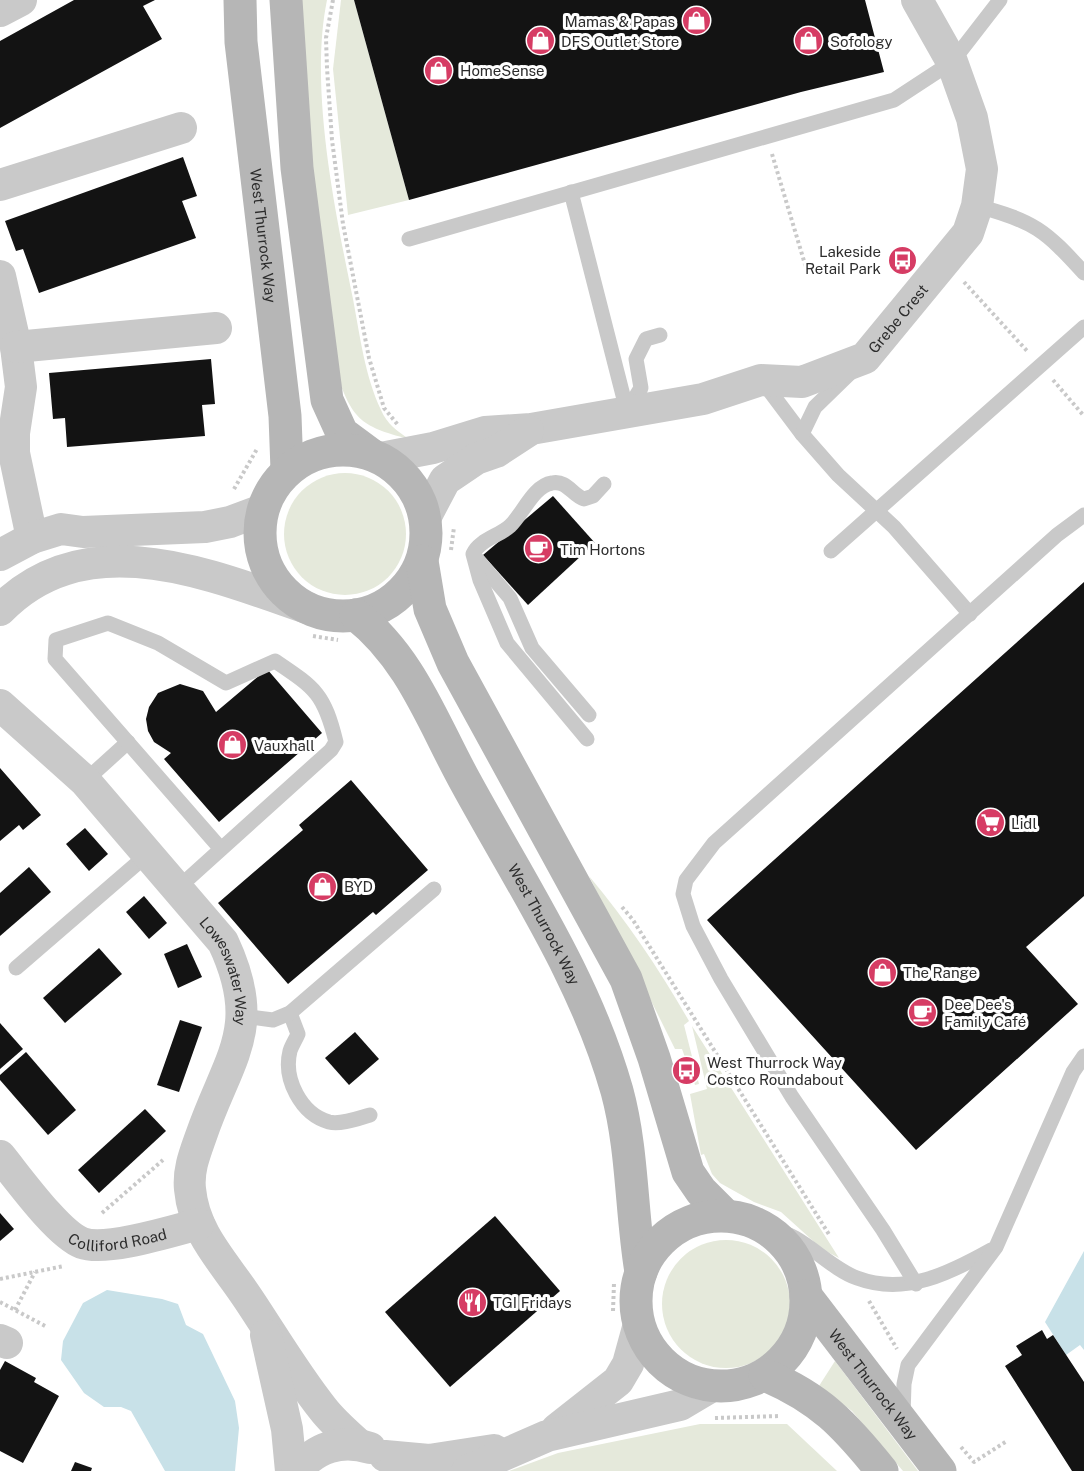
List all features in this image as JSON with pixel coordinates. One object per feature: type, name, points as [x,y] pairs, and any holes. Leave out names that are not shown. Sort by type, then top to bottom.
[{"type":"main road","name":"West Thurrock Way","points":[[240,0],[241,42],[280,370],[287,470]]},
{"type":"main road","points":[[286,0],[297,168],[327,400],[342,433],[375,456],[410,483],[420,500],[425,518],[426,543],[422,561],[401,593],[351,631],[337,616],[307,622],[290,597],[272,577],[261,550],[259,530],[262,510],[267,498],[287,470],[303,459],[321,452],[345,449],[375,456]]},
{"type":"main road","points":[[422,561],[430,609],[453,663],[626,979],[654,1058],[688,1172],[701,1191],[725,1215]]},
{"type":"main road","name":"West Thurrock Way","points":[[351,631],[379,633],[408,671],[464,781],[573,974],[617,1092],[631,1166],[635,1235],[627,1276]]},
{"type":"main road","points":[[725,1215],[744,1218],[761,1225],[784,1243],[800,1268],[806,1296],[805,1319],[797,1341],[783,1360],[765,1375],[740,1385],[712,1386],[687,1380],[666,1366],[626,1319],[636,1299],[627,1276],[674,1230],[698,1218],[725,1215]]},
{"type":"main road","name":"West Thurrock Way","points":[[806,1296],[940,1471]]},
{"type":"main road","points":[[765,1375],[798,1388],[825,1408],[855,1437],[882,1471]]},
{"type":"street","points":[[0,11],[21,0]]},
{"type":"street","name":"Grebe Crest","points":[[375,456],[433,448],[485,432],[531,429],[703,399],[761,380],[802,382],[865,358],[968,233],[977,207],[982,169],[972,118],[952,62],[917,0]]},
{"type":"street","points":[[0,185],[182,129]]},
{"type":"street","points":[[1,284],[16,347],[21,387],[14,433],[14,453],[32,538]]},
{"type":"street","points":[[16,347],[216,328]]},
{"type":"street","name":"Grebe Crest","points":[[425,518],[445,480],[467,464],[496,452],[531,429]]},
{"type":"street","points":[[0,555],[32,538],[61,529],[84,532],[205,527],[230,522],[262,510]]},
{"type":"street","points":[[0,610],[18,592],[46,575],[83,562],[129,560],[178,569],[243,586],[307,622]]},
{"type":"street","name":"Loweswater Way","points":[[0,705],[85,781],[223,942],[235,967],[243,1016],[236,1054],[204,1125],[192,1162],[190,1188],[199,1224],[212,1251],[324,1410],[380,1457]]},
{"type":"street","name":"Loweswater Way","points":[[0,727],[55,753]]},
{"type":"street","name":"Colliford Road","points":[[0,1156],[64,1232],[81,1243],[95,1246],[127,1241],[199,1224]]},
{"type":"street","points":[[467,1471],[532,1441],[618,1382],[628,1364],[626,1319]]},
{"type":"street","name":"Loweswater Way","points":[[264,1325],[287,1429],[291,1471]]},
{"type":"street","points":[[297,1471],[307,1459],[322,1449],[340,1444],[380,1457],[429,1460],[532,1441],[680,1405],[712,1386]]},
{"type":"lane","points":[[409,239],[894,100],[952,62],[1000,0]]},
{"type":"lane","points":[[571,192],[627,411]]},
{"type":"lane","points":[[977,207],[1032,224],[1049,236],[1084,273]]},
{"type":"lane","points":[[831,551],[1084,327]]},
{"type":"lane","points":[[627,411],[641,388],[636,359],[646,339],[660,335]]},
{"type":"lane","points":[[802,434],[815,407],[865,358]]},
{"type":"lane","points":[[761,380],[802,434],[875,512],[894,527],[970,614]]},
{"type":"lane","points":[[587,739],[507,643],[480,580],[473,554],[479,545],[508,528],[536,493],[546,485],[565,485],[580,498],[589,499],[604,484]]},
{"type":"lane","points":[[916,1284],[884,1230],[792,1097],[721,980],[693,926],[683,894],[686,880],[695,865],[714,843],[1057,535],[1084,515]]},
{"type":"lane","points":[[473,554],[510,598],[532,648],[589,715]]},
{"type":"lane","points":[[178,888],[331,750],[336,742],[327,706],[314,687],[275,661],[226,683],[158,643],[108,623],[56,640],[55,659],[221,849]]},
{"type":"lane","points":[[85,781],[128,742]]},
{"type":"lane","points":[[16,968],[148,854]]},
{"type":"lane","points":[[243,1016],[273,1020],[290,1013],[434,889]]},
{"type":"lane","points":[[290,1013],[298,1034],[290,1052],[290,1080],[303,1106],[330,1122],[352,1120],[370,1115]]},
{"type":"lane","points":[[904,1422],[903,1384],[908,1365],[996,1247],[1073,1072],[1084,1056]]},
{"type":"lane","points":[[761,1225],[794,1237],[856,1278],[887,1285],[916,1284],[955,1270],[996,1247]]},
{"type":"path","points":[[767,136],[807,271],[812,270],[816,273]]},
{"type":"path","points":[[957,274],[1084,416]]},
{"type":"path","points":[[307,622],[338,640],[351,631]]},
{"type":"path","points":[[619,904],[633,920],[831,1238]]},
{"type":"path","points":[[102,1213],[164,1160]]},
{"type":"path","points":[[0,1279],[66,1265]]},
{"type":"path","points":[[15,1310],[35,1272]]},
{"type":"path","points":[[626,1319],[627,1276]]},
{"type":"path","points":[[856,1278],[908,1365]]},
{"type":"path","points":[[0,1302],[46,1327]]},
{"type":"path","points":[[705,1418],[776,1415],[783,1418]]},
{"type":"path","points":[[959,1444],[974,1462],[1007,1441]]},
{"type":"shaded area","points":[[298,0],[327,0],[322,35],[323,110],[326,150],[339,228],[364,356],[375,397],[389,423],[409,439],[378,429],[359,418],[347,399],[335,369],[307,136]]},
{"type":"shaded area","points":[[341,0],[354,0],[409,200],[348,215],[333,69]]},
{"type":"shaded area","points":[[345,473],[368,478],[388,491],[401,511],[406,534],[401,557],[388,577],[368,590],[345,595],[322,590],[302,577],[289,557],[284,534],[289,511],[302,491],[322,478]]},
{"type":"shaded area","points":[[589,876],[642,946],[689,1021],[684,1025],[699,1084],[695,1085],[682,1049],[675,1049]]},
{"type":"shaded area","points":[[692,1026],[839,1258],[822,1249],[781,1212],[754,1202],[720,1183],[712,1174],[704,1154],[701,1155],[690,1094],[707,1089]]},
{"type":"shaded area","points":[[726,1240],[751,1245],[771,1259],[785,1279],[790,1304],[785,1329],[771,1349],[751,1363],[726,1368],[701,1363],[681,1349],[667,1329],[662,1304],[667,1279],[681,1259],[701,1245]]},
{"type":"shaded area","points":[[835,1361],[918,1471],[903,1471],[852,1411],[819,1386]]},
{"type":"shaded area","points":[[700,1424],[787,1424],[837,1471],[509,1471],[558,1453]]},
{"type":"water","points":[[1084,1251],[1084,1350],[1080,1345],[1066,1355],[1045,1322]]},
{"type":"water","points":[[107,1290],[162,1299],[178,1304],[186,1325],[203,1334],[235,1401],[239,1428],[235,1471],[165,1471],[131,1411],[121,1407],[104,1407],[84,1393],[61,1360],[63,1341],[83,1303]]},
{"type":"building","points":[[74,0],[155,0],[143,6],[162,39],[0,128],[0,41]]},
{"type":"building","points":[[354,0],[865,0],[884,72],[801,92],[409,200]]},
{"type":"building","points":[[183,157],[197,196],[182,201],[196,238],[39,293],[23,249],[16,251],[5,221]]},
{"type":"building","points":[[211,359],[215,404],[202,405],[205,436],[67,447],[65,418],[53,419],[49,373]]},
{"type":"building","name":"Tim Hortons","points":[[553,496],[595,543],[528,605],[483,555]]},
{"type":"building","points":[[1084,582],[1084,896],[1026,947],[1078,1004],[916,1150],[707,920]]},
{"type":"building","name":"Vauxhall","points":[[267,669],[322,733],[219,822],[164,759],[171,753],[154,742],[148,731],[146,719],[149,707],[158,693],[180,684],[203,691],[216,712]]},
{"type":"building","points":[[0,768],[41,815],[23,830],[19,825],[0,841]]},
{"type":"building","name":"BYD","points":[[351,780],[428,870],[376,915],[373,912],[288,984],[218,903],[303,830],[299,825]]},
{"type":"building","points":[[85,828],[108,854],[89,871],[66,844]]},
{"type":"building","points":[[29,867],[51,892],[0,936],[0,893]]},
{"type":"building","points":[[144,896],[167,923],[149,939],[126,912]]},
{"type":"building","points":[[187,944],[202,977],[178,988],[164,954]]},
{"type":"building","points":[[99,948],[122,974],[65,1023],[43,998]]},
{"type":"building","points":[[180,1020],[202,1027],[179,1092],[157,1085]]},
{"type":"building","points":[[0,1023],[23,1049],[0,1069]]},
{"type":"building","points":[[355,1032],[379,1059],[349,1085],[325,1058]]},
{"type":"building","points":[[26,1052],[76,1110],[48,1135],[0,1080],[0,1075]]},
{"type":"building","points":[[145,1109],[166,1131],[99,1193],[78,1170]]},
{"type":"building","points":[[0,1213],[14,1229],[0,1241]]},
{"type":"building","name":"TGI Fridays","points":[[495,1216],[560,1291],[450,1387],[385,1312]]},
{"type":"building","points":[[1042,1330],[1047,1339],[1053,1335],[1084,1382],[1084,1471],[1072,1471],[1005,1366],[1022,1355],[1016,1346]]},
{"type":"building","points":[[5,1361],[36,1378],[34,1382],[59,1396],[23,1463],[0,1451],[0,1370]]},
{"type":"building","points":[[75,1462],[92,1468],[91,1471],[71,1471]]},
{"type":"place","name":"Mamas & Papas","points":[[696,21]]},
{"type":"place","name":"DFS Outlet Store","points":[[540,41]]},
{"type":"place","name":"Sofology","points":[[809,41]]},
{"type":"place","name":"HomeSense","points":[[439,70]]},
{"type":"place","name":"Lakeside Retail Park","points":[[902,260]]},
{"type":"place","name":"Tim Hortons","points":[[539,549]]},
{"type":"place","name":"Vauxhall","points":[[233,745]]},
{"type":"place","name":"Lidl","points":[[990,823]]},
{"type":"place","name":"BYD","points":[[323,886]]},
{"type":"place","name":"The Range","points":[[882,972]]},
{"type":"place","name":"Dee Dee's Family Café","points":[[923,1013]]},
{"type":"place","name":"West Thurrock Way Costco Roundabout","points":[[686,1071]]},
{"type":"place","name":"TGI Fridays","points":[[472,1302]]}]
